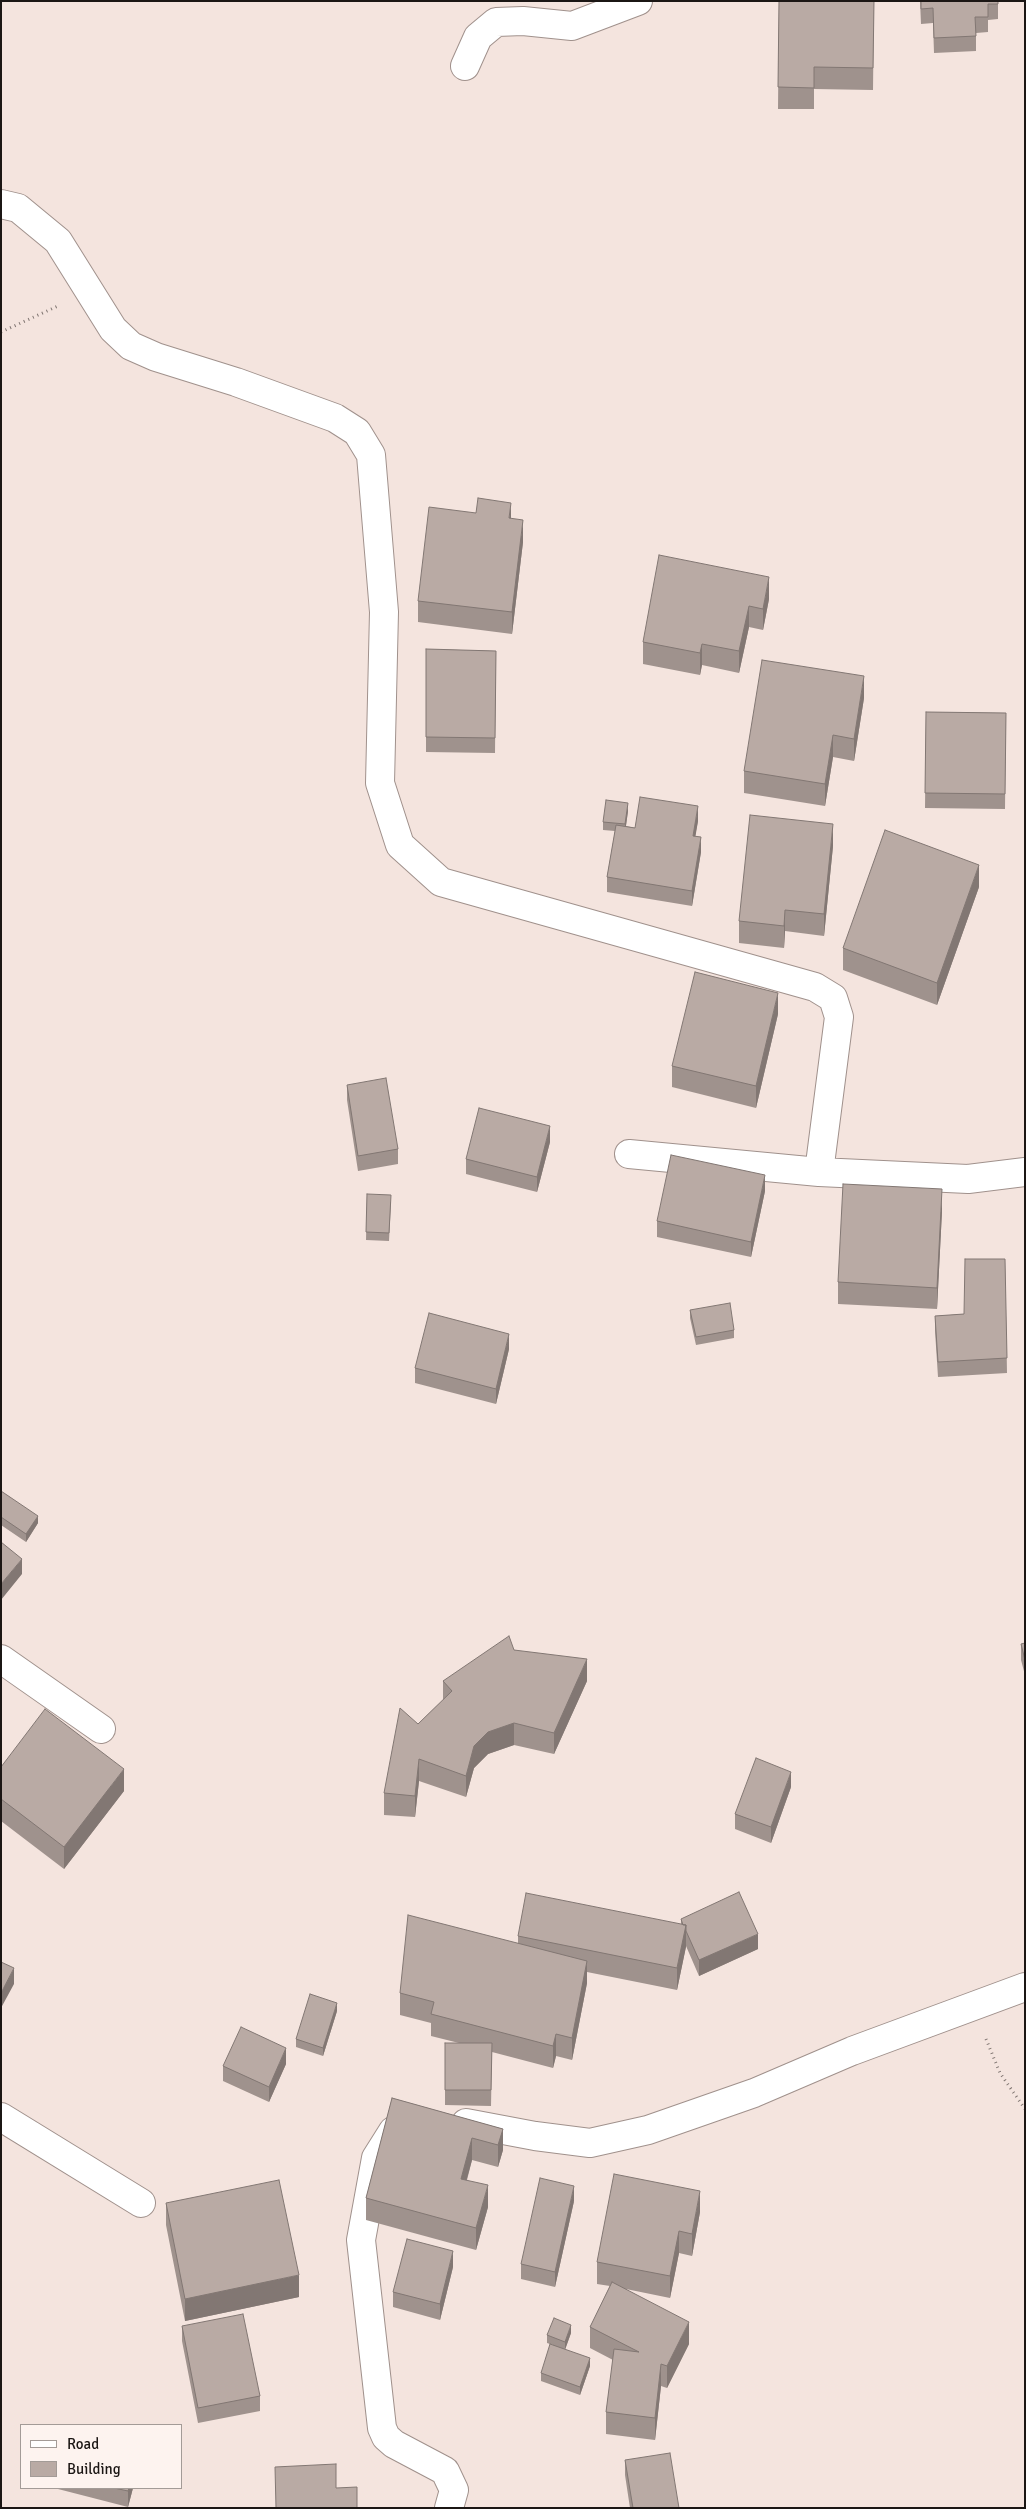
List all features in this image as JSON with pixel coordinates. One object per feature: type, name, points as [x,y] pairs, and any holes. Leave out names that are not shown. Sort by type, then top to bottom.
[{"type":"street","points":[[465,66],[478,37],[496,22],[523,21],[572,26],[638,1]]},
{"type":"street","points":[[1,204],[18,208],[58,241],[113,329],[131,346],[156,357],[236,382],[335,418],[358,432],[371,455],[384,612],[380,783],[400,845],[441,882],[815,987],[833,998],[839,1017],[819,1172]]},
{"type":"street","points":[[629,1154],[819,1172],[968,1179],[1025,1172]]},
{"type":"street","points":[[1,1660],[101,1729]]},
{"type":"street","points":[[450,2508],[454,2490],[445,2470],[394,2444],[386,2437],[382,2428],[361,2240],[376,2158],[393,2131],[410,2121],[433,2118],[536,2136],[590,2143],[648,2130],[754,2093],[852,2051],[973,2008],[1025,1987]]},
{"type":"street","points":[[1,2117],[142,2203]]},
{"type":"path","points":[[1,332],[89,290]]},
{"type":"path","points":[[973,2008],[1000,2073],[1025,2109]]},
{"type":"building","points":[[779,1],[874,1],[873,68],[814,67],[814,88],[778,87]]},
{"type":"building","points":[[921,1],[998,1],[998,4],[988,4],[988,17],[975,17],[976,36],[934,38],[933,8],[921,9]]},
{"type":"building","points":[[478,498],[511,503],[509,518],[523,520],[512,612],[418,601],[429,507],[476,513]]},
{"type":"building","points":[[659,555],[769,577],[763,609],[749,606],[739,651],[702,644],[700,653],[643,642]]},
{"type":"building","points":[[426,649],[496,651],[495,738],[426,737]]},
{"type":"building","points":[[762,660],[864,676],[854,739],[833,735],[825,784],[744,771]]},
{"type":"building","points":[[926,712],[1006,713],[1005,794],[925,793]]},
{"type":"building","points":[[640,797],[698,806],[693,836],[701,837],[692,891],[607,877],[616,825],[635,828]]},
{"type":"building","points":[[606,800],[628,803],[625,824],[603,822]]},
{"type":"building","points":[[750,815],[833,824],[824,914],[785,910],[784,926],[739,921]]},
{"type":"building","points":[[885,830],[979,865],[937,983],[843,948]]},
{"type":"building","points":[[695,972],[778,993],[756,1086],[672,1066]]},
{"type":"building","points":[[386,1078],[398,1149],[358,1156],[347,1085]]},
{"type":"building","points":[[479,1108],[550,1126],[537,1177],[466,1159]]},
{"type":"building","points":[[671,1155],[765,1175],[751,1242],[657,1221]]},
{"type":"building","points":[[843,1184],[942,1189],[937,1288],[838,1282]]},
{"type":"building","points":[[367,1194],[391,1195],[389,1233],[366,1232]]},
{"type":"building","points":[[965,1259],[1005,1259],[1007,1358],[938,1362],[935,1316],[964,1314]]},
{"type":"building","points":[[730,1303],[734,1330],[696,1337],[690,1310]]},
{"type":"building","points":[[429,1313],[509,1334],[496,1389],[415,1368]]},
{"type":"building","points":[[1,1491],[38,1516],[26,1534],[1,1517]]},
{"type":"building","points":[[1,1542],[22,1559],[1,1584]]},
{"type":"building","points":[[509,1636],[514,1650],[587,1659],[554,1733],[514,1723],[488,1732],[474,1746],[466,1776],[419,1759],[415,1796],[384,1793],[400,1708],[418,1724],[452,1691],[443,1681]]},
{"type":"building","points":[[1025,1643],[1025,1660],[1021,1644]]},
{"type":"building","points":[[45,1709],[124,1769],[64,1847],[1,1799],[1,1767]]},
{"type":"building","points":[[756,1758],[791,1772],[771,1827],[735,1814]]},
{"type":"building","points":[[739,1892],[758,1934],[699,1960],[686,1931],[686,1925],[683,1925],[681,1919]]},
{"type":"building","points":[[526,1893],[686,1925],[677,1968],[518,1936]]},
{"type":"building","points":[[408,1915],[587,1961],[572,2038],[556,2034],[553,2046],[431,2014],[434,2002],[400,1993]]},
{"type":"building","points":[[1,1962],[14,1968],[1,1993]]},
{"type":"building","points":[[310,1994],[337,2003],[323,2048],[296,2039]]},
{"type":"building","points":[[241,2027],[286,2048],[269,2087],[223,2066]]},
{"type":"building","points":[[445,2043],[492,2043],[491,2090],[445,2090]]},
{"type":"building","points":[[392,2098],[503,2129],[498,2145],[472,2138],[461,2179],[488,2185],[476,2228],[366,2198]]},
{"type":"building","points":[[614,2174],[700,2191],[692,2234],[679,2231],[670,2276],[597,2262]]},
{"type":"building","points":[[540,2178],[574,2186],[555,2272],[521,2264]]},
{"type":"building","points":[[279,2180],[299,2275],[185,2299],[166,2203]]},
{"type":"building","points":[[407,2239],[453,2251],[440,2304],[393,2292]]},
{"type":"building","points":[[612,2282],[689,2322],[667,2366],[661,2364],[655,2418],[606,2412],[614,2349],[639,2352],[590,2327]]},
{"type":"building","points":[[243,2314],[260,2396],[198,2408],[182,2326]]},
{"type":"building","points":[[554,2318],[571,2325],[565,2342],[547,2335]]},
{"type":"building","points":[[550,2344],[590,2358],[580,2387],[541,2373]]},
{"type":"building","points":[[670,2453],[679,2508],[633,2508],[625,2460]]},
{"type":"building","points":[[336,2464],[336,2488],[357,2487],[357,2508],[276,2508],[275,2467]]}]
